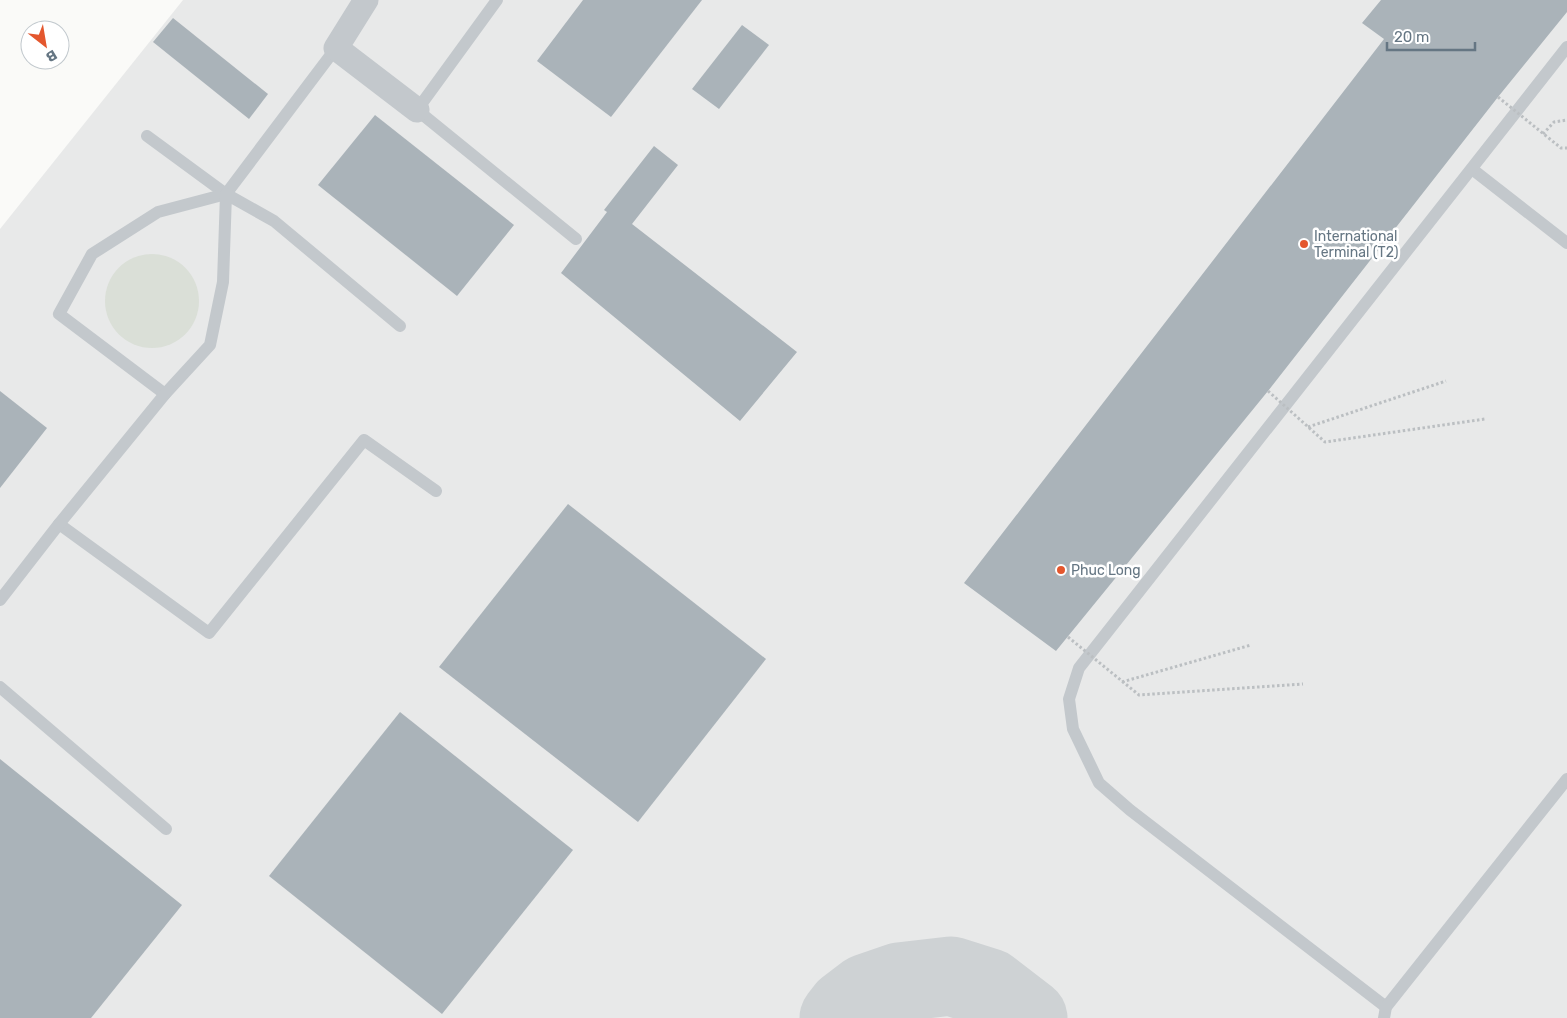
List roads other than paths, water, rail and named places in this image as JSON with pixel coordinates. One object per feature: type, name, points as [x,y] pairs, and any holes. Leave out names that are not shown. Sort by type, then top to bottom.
[{"type":"street","points":[[366,0],[336,48],[417,110]]},
{"type":"lane","points":[[497,0],[417,110],[576,239]]},
{"type":"lane","points":[[1567,47],[1079,668],[1069,699],[1073,729],[1099,783],[1130,810],[1385,1013],[1567,779]]},
{"type":"lane","points":[[0,600],[165,394],[210,345],[223,282],[226,194],[336,48]]},
{"type":"lane","points":[[148,136],[226,194],[274,221],[400,326]]},
{"type":"lane","points":[[1472,169],[1567,244]]},
{"type":"lane","points":[[165,394],[59,314],[92,254],[158,212],[226,194]]},
{"type":"lane","points":[[59,524],[209,633],[364,440],[436,490]]},
{"type":"lane","points":[[0,687],[166,829]]},
{"type":"place","name":"International Terminal (T2)","points":[[1304,244]]},
{"type":"place","name":"Phuc Long","points":[[1061,570]]}]
